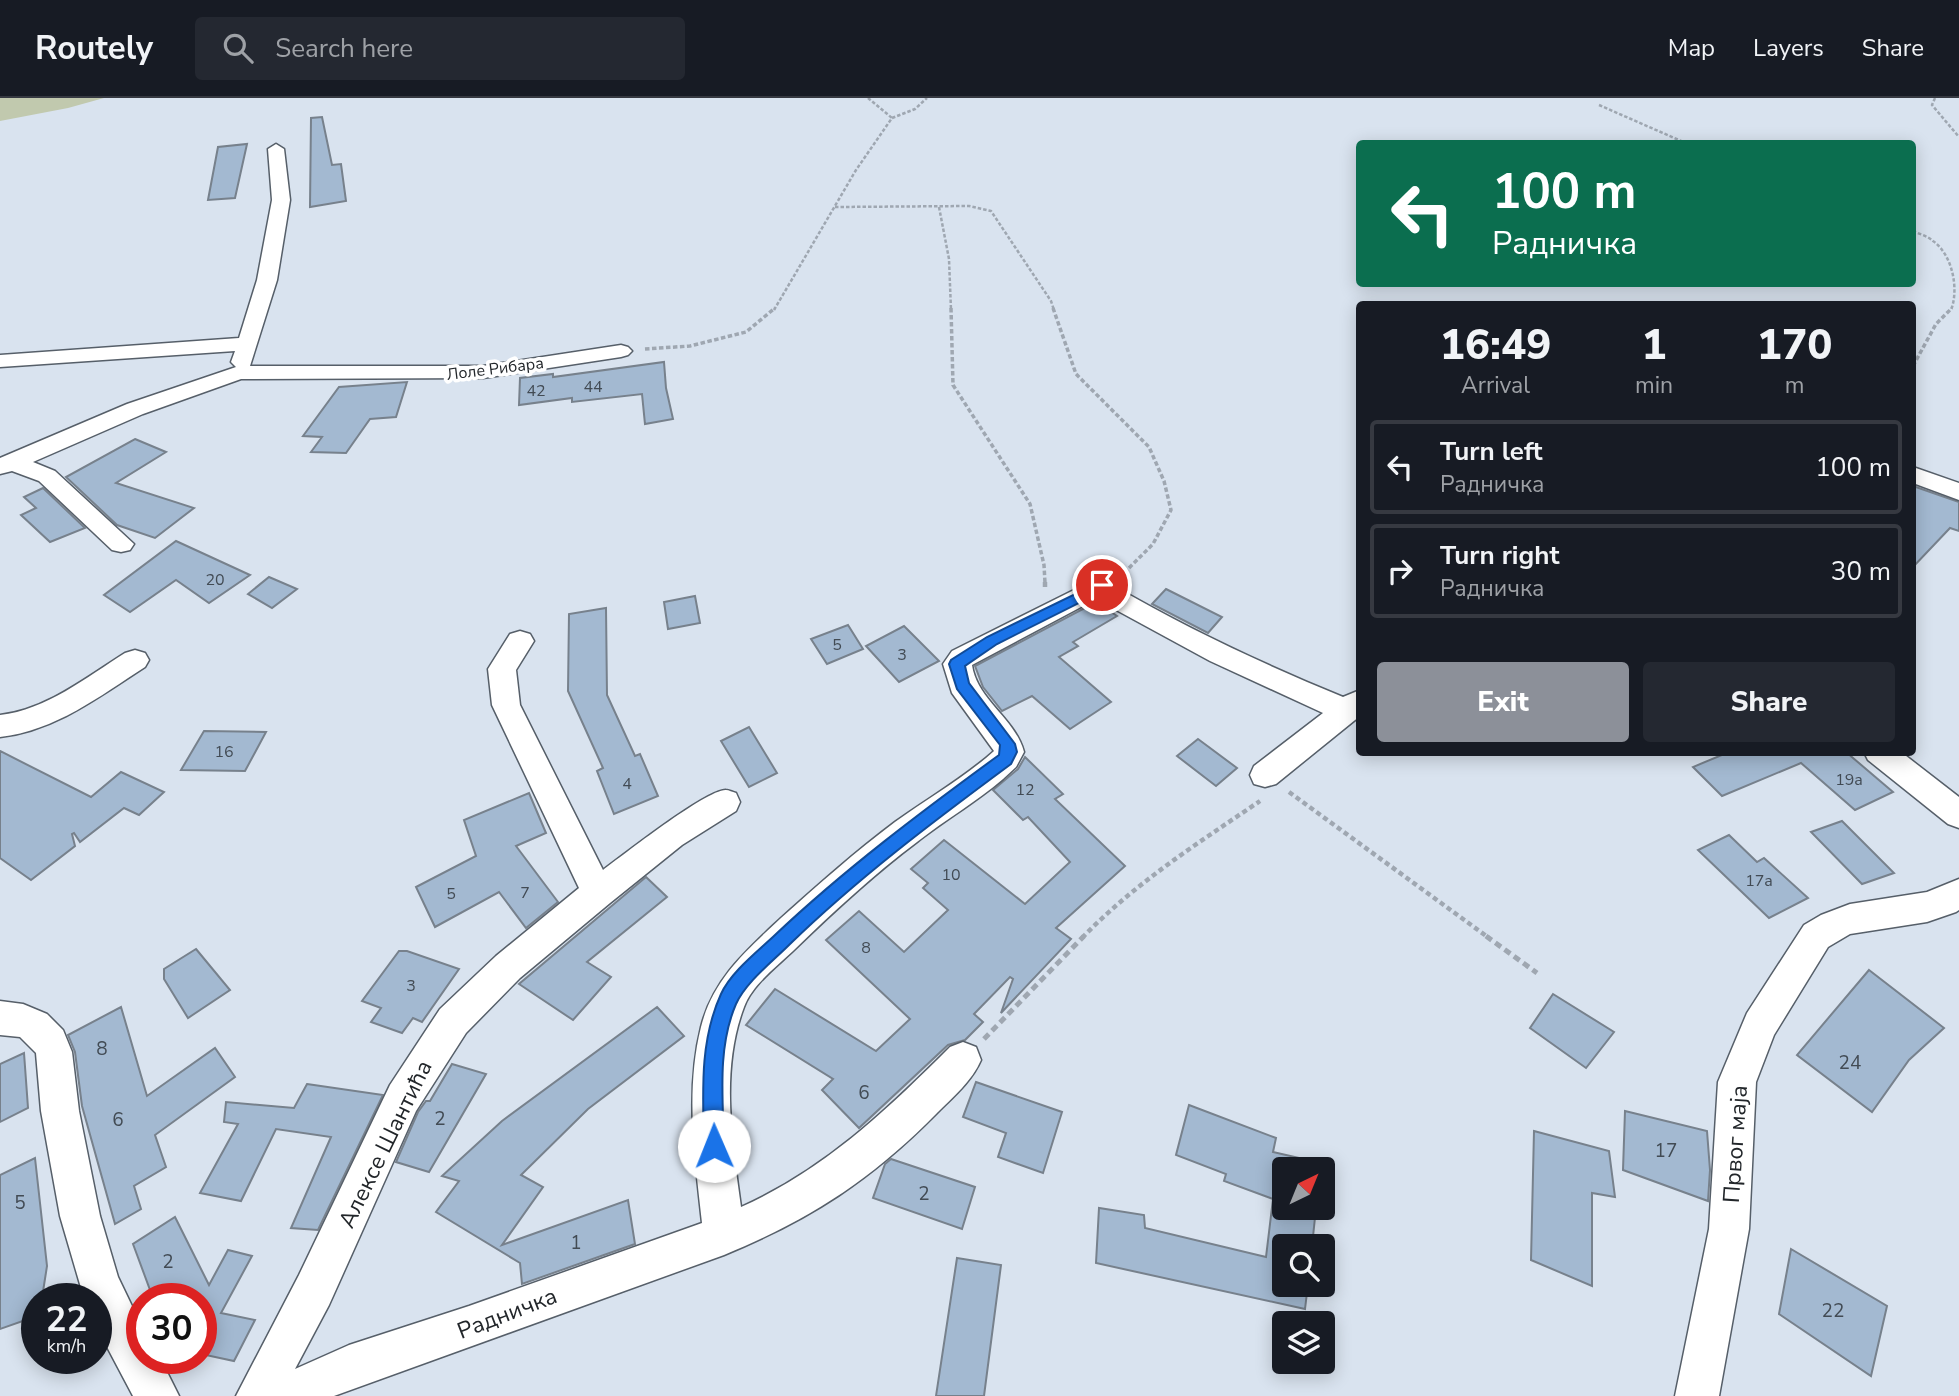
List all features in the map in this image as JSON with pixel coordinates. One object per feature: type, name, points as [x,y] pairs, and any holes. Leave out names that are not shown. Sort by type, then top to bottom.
[{"type":"street","points":[[239,373],[267,281],[282,200],[276,149]]},
{"type":"street","points":[[0,361],[248,344]]},
{"type":"street","name":"Лоле Рибара","points":[[6,464],[135,409],[239,373],[483,372],[621,351]]},
{"type":"street","points":[[6,464],[47,476],[121,544]]},
{"type":"street","points":[[1916,475],[1959,492]]},
{"type":"street","points":[[724,1235],[714,1146],[713,1073],[718,1027],[730,996],[758,963],[831,894],[894,841],[1005,759],[1009,752],[1007,744],[962,685],[957,664],[992,640],[1100,587],[1144,617],[1229,660],[1353,706],[1273,781]]},
{"type":"street","points":[[520,641],[502,669],[506,705],[598,893]]},
{"type":"street","points":[[0,726],[13,726],[70,700],[135,660]]},
{"type":"street","points":[[1884,756],[1959,815]]},
{"type":"street","name":"Алексе Шантића","points":[[258,1396],[314,1290],[403,1098],[432,1049],[472,1000],[598,893],[671,836],[725,802]]},
{"type":"street","name":"Првог маја","points":[[1697,1396],[1729,1229],[1737,1082],[1760,1025],[1816,936],[1829,925],[1845,919],[1927,905],[1959,892]]},
{"type":"street","points":[[0,1018],[19,1019],[44,1033],[57,1063],[59,1105],[80,1217],[97,1278],[122,1332],[157,1396]]},
{"type":"street","name":"Радничка","points":[[292,1396],[318,1378],[449,1335],[724,1235],[780,1210],[822,1186],[908,1117],[963,1060]]},
{"type":"path","points":[[868,98],[892,118]]},
{"type":"path","points":[[621,351],[690,346],[746,332],[775,309],[835,207],[892,118],[915,109],[927,98]]},
{"type":"path","points":[[1935,98],[1931,105],[1959,137]]},
{"type":"path","points":[[1599,104],[1679,140]]},
{"type":"path","points":[[835,207],[969,206],[991,211],[1051,301],[1076,374],[1149,447],[1164,481],[1171,510],[1153,544],[1130,570],[1100,587]]},
{"type":"path","points":[[939,207],[949,259],[953,385],[1030,504],[1044,565],[1046,614]]},
{"type":"path","points":[[1916,232],[1934,241],[1946,256],[1957,283],[1958,297],[1952,309],[1936,324],[1916,361]]},
{"type":"path","points":[[963,1060],[1049,975],[1105,914],[1273,781],[1537,973]]},
{"type":"green space","points":[[0,98],[104,98],[0,121]]},
{"type":"building","points":[[322,117],[332,165],[341,164],[346,201],[310,207],[311,118]]},
{"type":"building","points":[[247,144],[235,198],[208,200],[218,147]]},
{"type":"building","points":[[664,362],[673,419],[645,424],[642,394],[572,402],[572,398],[519,405],[520,378],[553,374],[553,377]]},
{"type":"building","points":[[407,382],[396,417],[370,419],[346,453],[311,452],[322,437],[303,436],[339,387]]},
{"type":"building","points":[[135,439],[166,452],[116,483],[194,508],[155,538],[117,525],[66,477]]},
{"type":"building","points":[[1916,487],[1959,502],[1959,531],[1950,528],[1916,564]]},
{"type":"building","points":[[43,488],[85,528],[50,542],[21,515],[36,508],[24,497]]},
{"type":"building","points":[[176,541],[250,575],[209,603],[176,580],[130,612],[104,595]]},
{"type":"building","points":[[269,577],[297,589],[272,608],[248,594]]},
{"type":"building","points":[[1166,589],[1222,617],[1208,633],[1152,604]]},
{"type":"building","points":[[695,596],[700,623],[668,629],[664,602]]},
{"type":"building","points":[[1096,602],[1117,616],[1073,642],[1078,646],[1059,657],[1111,702],[1070,729],[1032,696],[1002,711],[983,687],[975,666]]},
{"type":"building","points":[[606,608],[607,695],[635,756],[640,754],[658,796],[614,814],[597,771],[603,768],[568,691],[569,614]]},
{"type":"building","points":[[848,625],[863,649],[827,664],[811,639]]},
{"type":"building","points":[[904,626],[939,661],[899,682],[866,646]]},
{"type":"building","points":[[749,727],[777,773],[749,787],[721,741]]},
{"type":"building","points":[[204,731],[266,732],[245,771],[181,770]]},
{"type":"building","points":[[1198,739],[1237,768],[1216,786],[1177,756]]},
{"type":"building","points":[[0,751],[91,797],[121,772],[164,792],[139,815],[124,808],[80,842],[74,833],[72,834],[75,846],[31,880],[0,858]]},
{"type":"building","points":[[1719,756],[1851,756],[1893,792],[1855,810],[1801,763],[1722,796],[1693,767]]},
{"type":"building","points":[[1025,757],[1063,794],[1055,799],[1125,866],[1056,928],[1071,939],[1001,1013],[1013,979],[1010,977],[974,1014],[983,1022],[965,1040],[948,1045],[859,1128],[822,1090],[833,1079],[746,1025],[775,989],[876,1051],[910,1019],[826,940],[859,911],[904,952],[948,910],[923,888],[928,883],[911,869],[944,840],[1025,904],[1070,862],[1028,817],[1023,820],[993,790],[1018,769]]},
{"type":"building","points":[[529,793],[546,833],[516,846],[558,902],[526,928],[499,892],[435,927],[416,887],[476,856],[464,820]]},
{"type":"building","points":[[1842,821],[1894,873],[1862,884],[1811,832]]},
{"type":"building","points":[[1729,835],[1757,862],[1764,858],[1808,898],[1769,918],[1698,850]]},
{"type":"building","points":[[646,877],[667,897],[587,962],[611,977],[573,1020],[519,984]]},
{"type":"building","points":[[196,949],[230,990],[188,1018],[164,979],[164,969]]},
{"type":"building","points":[[399,951],[407,951],[459,969],[422,1022],[413,1018],[402,1033],[371,1022],[381,1008],[362,1001]]},
{"type":"building","points":[[1869,970],[1944,1028],[1909,1060],[1872,1112],[1797,1055]]},
{"type":"building","points":[[1553,994],[1614,1032],[1586,1068],[1530,1028]]},
{"type":"building","points":[[121,1007],[147,1096],[215,1048],[235,1077],[155,1135],[166,1167],[134,1186],[141,1209],[115,1224],[82,1106],[75,1052],[68,1035]]},
{"type":"building","points":[[657,1007],[684,1036],[588,1109],[521,1175],[543,1187],[502,1245],[628,1200],[635,1244],[522,1284],[520,1263],[436,1212],[459,1181],[442,1176],[502,1121]]},
{"type":"building","points":[[24,1053],[28,1108],[0,1122],[0,1064]]},
{"type":"building","points":[[452,1064],[486,1074],[429,1172],[396,1162],[418,1112],[426,1101],[430,1101]]},
{"type":"building","points":[[976,1082],[1062,1112],[1043,1173],[998,1157],[1006,1133],[963,1117]]},
{"type":"building","points":[[307,1084],[383,1095],[318,1230],[291,1228],[331,1137],[276,1129],[241,1201],[200,1193],[238,1124],[224,1122],[226,1102],[294,1108]]},
{"type":"building","points":[[1189,1105],[1276,1138],[1273,1152],[1295,1157],[1272,1157],[1272,1199],[1224,1181],[1226,1174],[1176,1155]]},
{"type":"building","points":[[1625,1111],[1707,1131],[1710,1170],[1708,1201],[1623,1170]]},
{"type":"building","points":[[1534,1131],[1609,1151],[1615,1197],[1592,1193],[1592,1286],[1531,1260]]},
{"type":"building","points":[[35,1158],[47,1266],[44,1283],[21,1283],[21,1322],[0,1329],[0,1175]]},
{"type":"building","points":[[891,1159],[975,1187],[962,1229],[873,1198],[885,1164]]},
{"type":"building","points":[[1272,1207],[1272,1220],[1315,1220],[1313,1234],[1272,1234],[1272,1297],[1306,1297],[1305,1309],[1096,1263],[1099,1208],[1144,1215],[1145,1228],[1266,1257]]},
{"type":"building","points":[[175,1217],[208,1283],[147,1283],[133,1244]]},
{"type":"building","points":[[1791,1249],[1887,1306],[1871,1376],[1779,1314]]},
{"type":"building","points":[[228,1250],[252,1256],[221,1313],[255,1320],[234,1361],[217,1357],[217,1283],[210,1283]]},
{"type":"building","points":[[957,1258],[1001,1265],[984,1396],[936,1396]]},
{"type":"route","points":[[714,1146],[713,1073],[718,1027],[730,996],[758,963],[820,904],[894,841],[998,767],[1009,752],[1004,737],[962,685],[957,664],[962,658],[992,640],[1102,585]]}]
